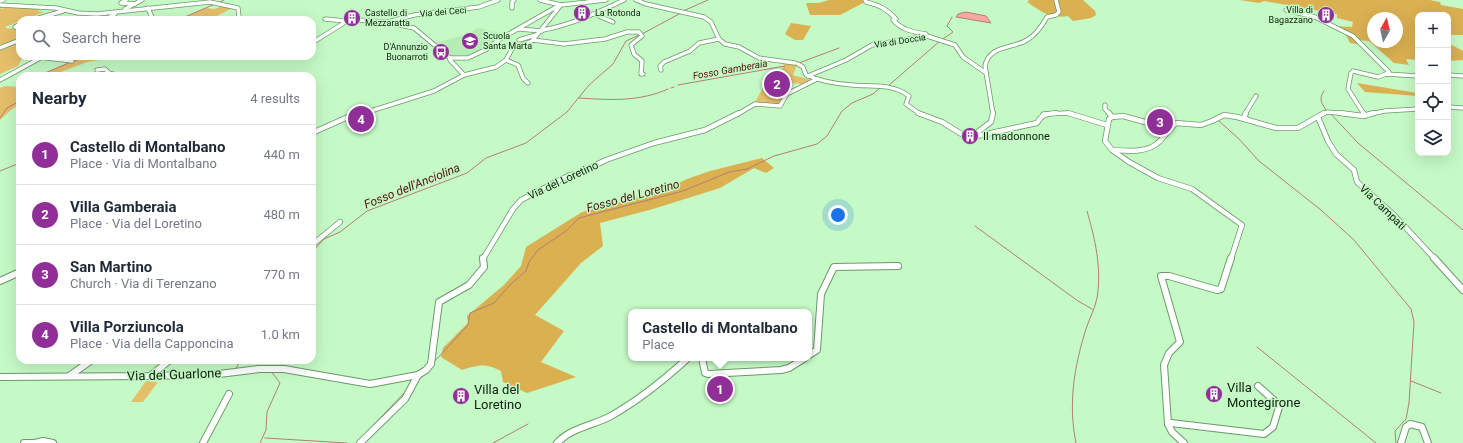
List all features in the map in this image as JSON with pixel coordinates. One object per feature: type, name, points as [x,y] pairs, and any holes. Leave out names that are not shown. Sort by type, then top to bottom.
[{"type":"street","points":[[126,0],[121,2],[135,4]]},
{"type":"street","points":[[112,16],[142,0]]},
{"type":"street","points":[[0,5],[87,13],[119,12],[226,0]]},
{"type":"street","name":"Via dei Ceci","points":[[387,22],[419,13],[474,9],[498,0]]},
{"type":"street","points":[[512,8],[512,2],[514,0]]},
{"type":"street","points":[[540,0],[559,5],[606,0]]},
{"type":"street","points":[[519,28],[542,30],[554,28],[594,14],[624,0]]},
{"type":"street","points":[[636,0],[650,6],[704,17],[711,22],[719,39],[725,44],[739,47],[753,56],[796,63],[803,67],[804,73],[808,76],[852,85],[886,86],[898,89],[909,96],[906,104],[912,111],[949,126],[953,130],[968,138],[1038,123],[1040,117],[1044,114],[1066,113],[1107,126]]},
{"type":"street","points":[[865,0],[889,11],[896,19],[892,20],[897,26],[929,36]]},
{"type":"street","points":[[976,136],[975,134],[993,119],[985,63],[990,54],[997,49],[1025,42],[1038,32],[1047,17],[1056,15],[1059,12],[1056,0]]},
{"type":"street","points":[[218,2],[238,8],[239,16]]},
{"type":"street","points":[[450,58],[460,59],[477,54],[559,5]]},
{"type":"street","points":[[533,40],[542,30],[559,5]]},
{"type":"street","points":[[148,8],[151,16]]},
{"type":"street","points":[[46,16],[66,10]]},
{"type":"street","points":[[1286,10],[1315,17],[1354,36],[1389,72],[1386,74]]},
{"type":"street","points":[[594,14],[613,22]]},
{"type":"street","points":[[325,18],[347,21],[359,20],[387,22],[418,30],[450,58],[450,60],[464,75]]},
{"type":"street","points":[[316,40],[347,21]]},
{"type":"street","points":[[316,131],[354,114],[374,110],[434,91],[464,75],[491,69],[506,60],[511,50],[533,40],[564,44],[605,39],[627,32],[641,34],[631,45],[634,54],[642,62],[641,74],[643,74]]},
{"type":"street","points":[[519,40],[536,35]]},
{"type":"street","name":"Via di Doccia","points":[[808,76],[846,60],[872,45],[929,36],[955,45],[963,57],[986,73]]},
{"type":"street","points":[[661,70],[660,66],[664,62],[690,51],[696,44],[719,39]]},
{"type":"street","points":[[0,48],[16,42]]},
{"type":"street","points":[[0,80],[37,60]]},
{"type":"street","points":[[65,60],[72,61]]},
{"type":"street","points":[[506,60],[518,65],[523,78],[528,83]]},
{"type":"street","points":[[97,70],[105,69],[108,72]]},
{"type":"street","points":[[1365,116],[1348,89],[1353,71],[1378,77],[1386,74],[1415,76]]},
{"type":"street","points":[[1451,75],[1463,76]]},
{"type":"street","name":"Via del Loretino","points":[[360,443],[405,398],[418,375],[426,370],[433,359],[439,302],[469,285],[484,267],[483,259],[513,209],[521,200],[570,175],[577,174],[606,160],[654,144],[705,130],[736,116],[755,104],[780,106],[787,94],[817,79]]},
{"type":"street","points":[[1246,118],[1256,96]]},
{"type":"street","points":[[1105,105],[1105,109],[1112,117]]},
{"type":"street","points":[[1451,107],[1463,108]]},
{"type":"street","points":[[1181,125],[1211,124],[1224,115],[1246,118],[1276,128],[1298,128],[1326,112],[1365,116],[1385,111],[1415,109]]},
{"type":"street","points":[[1154,124],[1123,116],[1112,117],[1109,119],[1105,140],[1112,150],[1152,176],[1198,191],[1242,225],[1221,289],[1217,290],[1169,276],[1161,276],[1180,342],[1169,353],[1164,365],[1168,424],[1172,432],[1184,443]]},
{"type":"street","name":"Via Campati","points":[[1318,117],[1328,142],[1336,154],[1354,170],[1357,182],[1394,215],[1463,290]]},
{"type":"street","points":[[1112,150],[1143,149],[1158,143],[1168,129],[1176,124],[1187,125]]},
{"type":"street","points":[[316,242],[340,222]]},
{"type":"street","points":[[812,353],[817,350],[821,294],[834,268],[841,266],[898,266]]},
{"type":"street","points":[[0,281],[16,274]]},
{"type":"street","points":[[556,443],[568,433],[607,417],[637,399],[684,361]]},
{"type":"street","points":[[703,361],[705,373],[708,374],[781,370],[789,368],[800,361]]},
{"type":"street","points":[[69,376],[86,364]]},
{"type":"street","points":[[150,376],[165,364]]},
{"type":"street","name":"Via del Guarlone","points":[[0,377],[150,376],[219,374],[259,369],[284,369],[370,384],[418,375]]},
{"type":"street","points":[[1168,424],[1171,423],[1264,434],[1269,432],[1273,426],[1279,407],[1277,403],[1258,386]]},
{"type":"street","points":[[203,443],[229,394]]},
{"type":"street","points":[[1401,443],[1406,427],[1410,424],[1422,427],[1428,443]]},
{"type":"street","points":[[35,443],[43,441],[53,443]]},
{"type":"street","points":[[24,443],[41,443]]},
{"type":"shaded area","points":[[829,0],[864,0],[865,2],[840,15],[810,15],[806,3],[819,3]]},
{"type":"shaded area","points":[[1028,0],[1083,0],[1095,11],[1096,15],[1091,18],[1073,21],[1068,16],[1051,16],[1046,14],[1027,2],[1029,1]]},
{"type":"shaded area","points":[[1240,0],[1430,0],[1440,2],[1441,5],[1463,9],[1463,35],[1451,35],[1451,12],[1415,12],[1415,60],[1406,59],[1409,65],[1394,63],[1377,48],[1403,48],[1403,12],[1367,12],[1367,41],[1359,40],[1363,45],[1350,43],[1345,33],[1334,29],[1333,26],[1352,27],[1353,22],[1337,18],[1337,14],[1264,1],[1259,3]]},
{"type":"shaded area","points":[[223,6],[232,8],[217,16],[187,16],[206,8],[214,9]]},
{"type":"shaded area","points":[[8,7],[41,9],[37,11],[44,12],[34,16],[16,16],[16,23],[5,27],[8,29],[16,29],[16,41],[0,47],[0,9]]},
{"type":"shaded area","points":[[966,12],[986,16],[991,23],[956,17],[958,14]]},
{"type":"shaded area","points":[[791,23],[811,26],[803,40],[795,40],[785,34]]},
{"type":"shaded area","name":"Scuola Santa Marta","points":[[477,28],[485,29],[485,31],[508,33],[487,48],[467,57],[452,57],[435,43],[468,34]]},
{"type":"shaded area","points":[[16,43],[16,60],[21,60],[18,66],[0,74],[0,49]]},
{"type":"shaded area","points":[[1451,45],[1463,51],[1463,60],[1451,61]]},
{"type":"shaded area","points":[[75,60],[99,60],[87,62],[61,72],[47,72]]},
{"type":"shaded area","points":[[785,63],[797,65],[793,75],[811,80],[803,84],[789,83],[778,106],[755,102],[771,74],[778,75]]},
{"type":"shaded area","points":[[1357,83],[1415,93],[1415,96],[1365,92]]},
{"type":"shaded area","points":[[5,86],[16,87],[16,107],[0,120],[0,88]]},
{"type":"shaded area","points":[[762,158],[774,168],[766,173],[754,168],[720,188],[653,209],[600,223],[603,246],[581,263],[535,315],[564,331],[541,362],[576,377],[527,393],[503,382],[501,371],[495,368],[482,366],[462,370],[441,357],[443,348],[468,323],[467,316],[504,285],[521,266],[526,247],[582,212],[660,192],[687,179],[710,171]]},
{"type":"shaded area","points":[[146,381],[158,382],[143,402],[131,402]]},
{"type":"waterway","points":[[220,2],[224,0]]},
{"type":"waterway","points":[[683,11],[708,0]]},
{"type":"waterway","points":[[187,16],[215,4]]},
{"type":"waterway","points":[[642,34],[681,13]]},
{"type":"waterway","points":[[943,39],[953,32],[947,26],[952,17]]},
{"type":"waterway","name":"Fosso dell'Anciolina","points":[[316,248],[324,239],[340,232],[367,211],[467,173],[486,158],[526,143],[567,112],[589,85],[613,64],[626,41],[639,35]]},
{"type":"waterway","name":"Fosso del Loretino","points":[[888,86],[940,41]]},
{"type":"waterway","name":"Fosso Gamberaia","points":[[799,63],[839,48]]},
{"type":"waterway","points":[[47,72],[71,62]]},
{"type":"waterway","name":"Fosso Gamberaia","points":[[678,85],[785,66]]},
{"type":"waterway","name":"Fosso del Loretino","points":[[434,362],[468,325],[470,313],[494,303],[511,284],[526,271],[529,262],[538,250],[566,231],[579,218],[683,191],[729,172],[747,169],[774,156],[817,144],[827,136],[842,111],[852,103],[873,94],[881,87]]},
{"type":"waterway","name":"Fosso Gamberaia","points":[[579,98],[635,98],[668,89]]},
{"type":"waterway","points":[[1324,91],[1321,99],[1322,104],[1327,111]]},
{"type":"waterway","points":[[0,118],[7,108],[16,103]]},
{"type":"waterway","points":[[1330,113],[1358,143],[1463,230]]},
{"type":"waterway","points":[[1219,121],[1239,139],[1259,161],[1321,210],[1354,240],[1411,309],[1414,322],[1409,403],[1406,419],[1395,431],[1396,443]]},
{"type":"waterway","points":[[0,171],[16,165]]},
{"type":"waterway","points":[[1076,443],[1072,414],[1075,371],[1086,329],[1096,302],[1099,276],[1093,232],[1087,211]]},
{"type":"waterway","points":[[975,226],[1078,301],[1092,309]]},
{"type":"waterway","points":[[1257,347],[1376,443]]},
{"type":"waterway","name":"Fosso dell'Anciolina","points":[[236,369],[238,364]]},
{"type":"waterway","name":"Fosso dell'Anciolina","points":[[260,443],[266,430],[267,412],[280,383],[271,371]]},
{"type":"waterway","points":[[1411,381],[1441,393]]},
{"type":"waterway","name":"Fosso del Loretino","points":[[365,434],[406,391]]},
{"type":"waterway","points":[[493,443],[528,424]]},
{"type":"waterway","name":"Fosso del Loretino","points":[[265,438],[347,443]]},
{"type":"place","name":"La Rotonda","points":[[582,13]]},
{"type":"place","name":"Villa di Bagazzano","points":[[1326,15]]},
{"type":"place","name":"Castello di Mezzaratta","points":[[352,18]]},
{"type":"place","name":"Scuola Santa Marta","points":[[470,41]]},
{"type":"place","name":"D'Annunzio Buonarroti","points":[[441,52]]},
{"type":"place","name":"Villa Gamberaia","points":[[777,84]]},
{"type":"place","name":"Villa Porziuncola","points":[[361,119]]},
{"type":"place","name":"San Martino","points":[[1160,122]]},
{"type":"place","name":"Il madonnone","points":[[970,136]]},
{"type":"place","name":"Castello di Montalbano","points":[[720,389]]},
{"type":"place","name":"Villa Montegirone","points":[[1214,394]]},
{"type":"place","name":"Villa del Loretino","points":[[461,396]]}]
